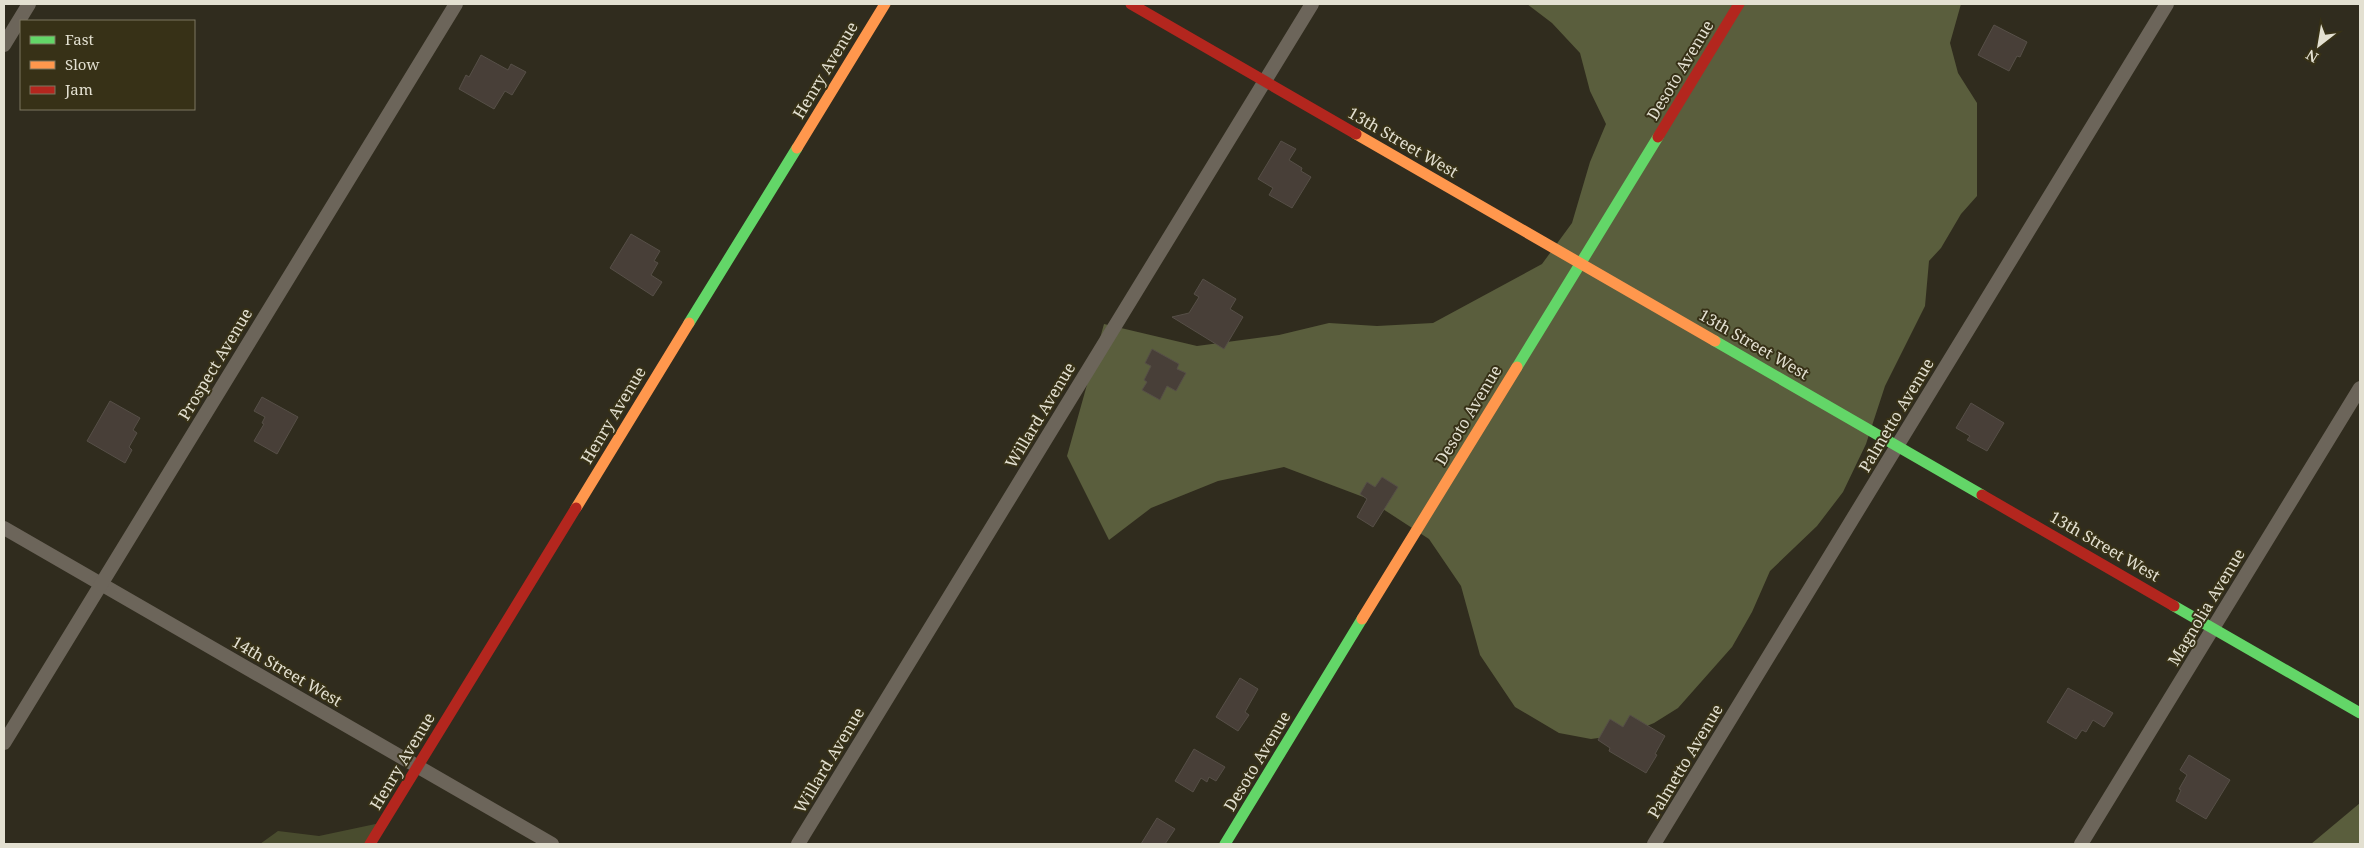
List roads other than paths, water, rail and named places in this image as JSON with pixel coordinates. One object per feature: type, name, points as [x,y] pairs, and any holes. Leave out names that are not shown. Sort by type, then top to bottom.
[{"type":"street","points":[[4,45],[29,4]]},
{"type":"street","name":"Prospect Avenue","points":[[4,743],[456,4]]},
{"type":"street","name":"Henry Avenue","points":[[370,844],[885,4]]},
{"type":"street","name":"13th Street West","points":[[1131,4],[2360,713]]},
{"type":"street","name":"Willard Avenue","points":[[798,844],[1312,4]]},
{"type":"street","name":"Desoto Avenue","points":[[1226,844],[1739,4]]},
{"type":"street","name":"Palmetto Avenue","points":[[1654,844],[2167,4]]},
{"type":"street","name":"Magnolia Avenue","points":[[2082,844],[2360,388]]},
{"type":"street","name":"14th Street West","points":[[4,528],[552,844]]}]
